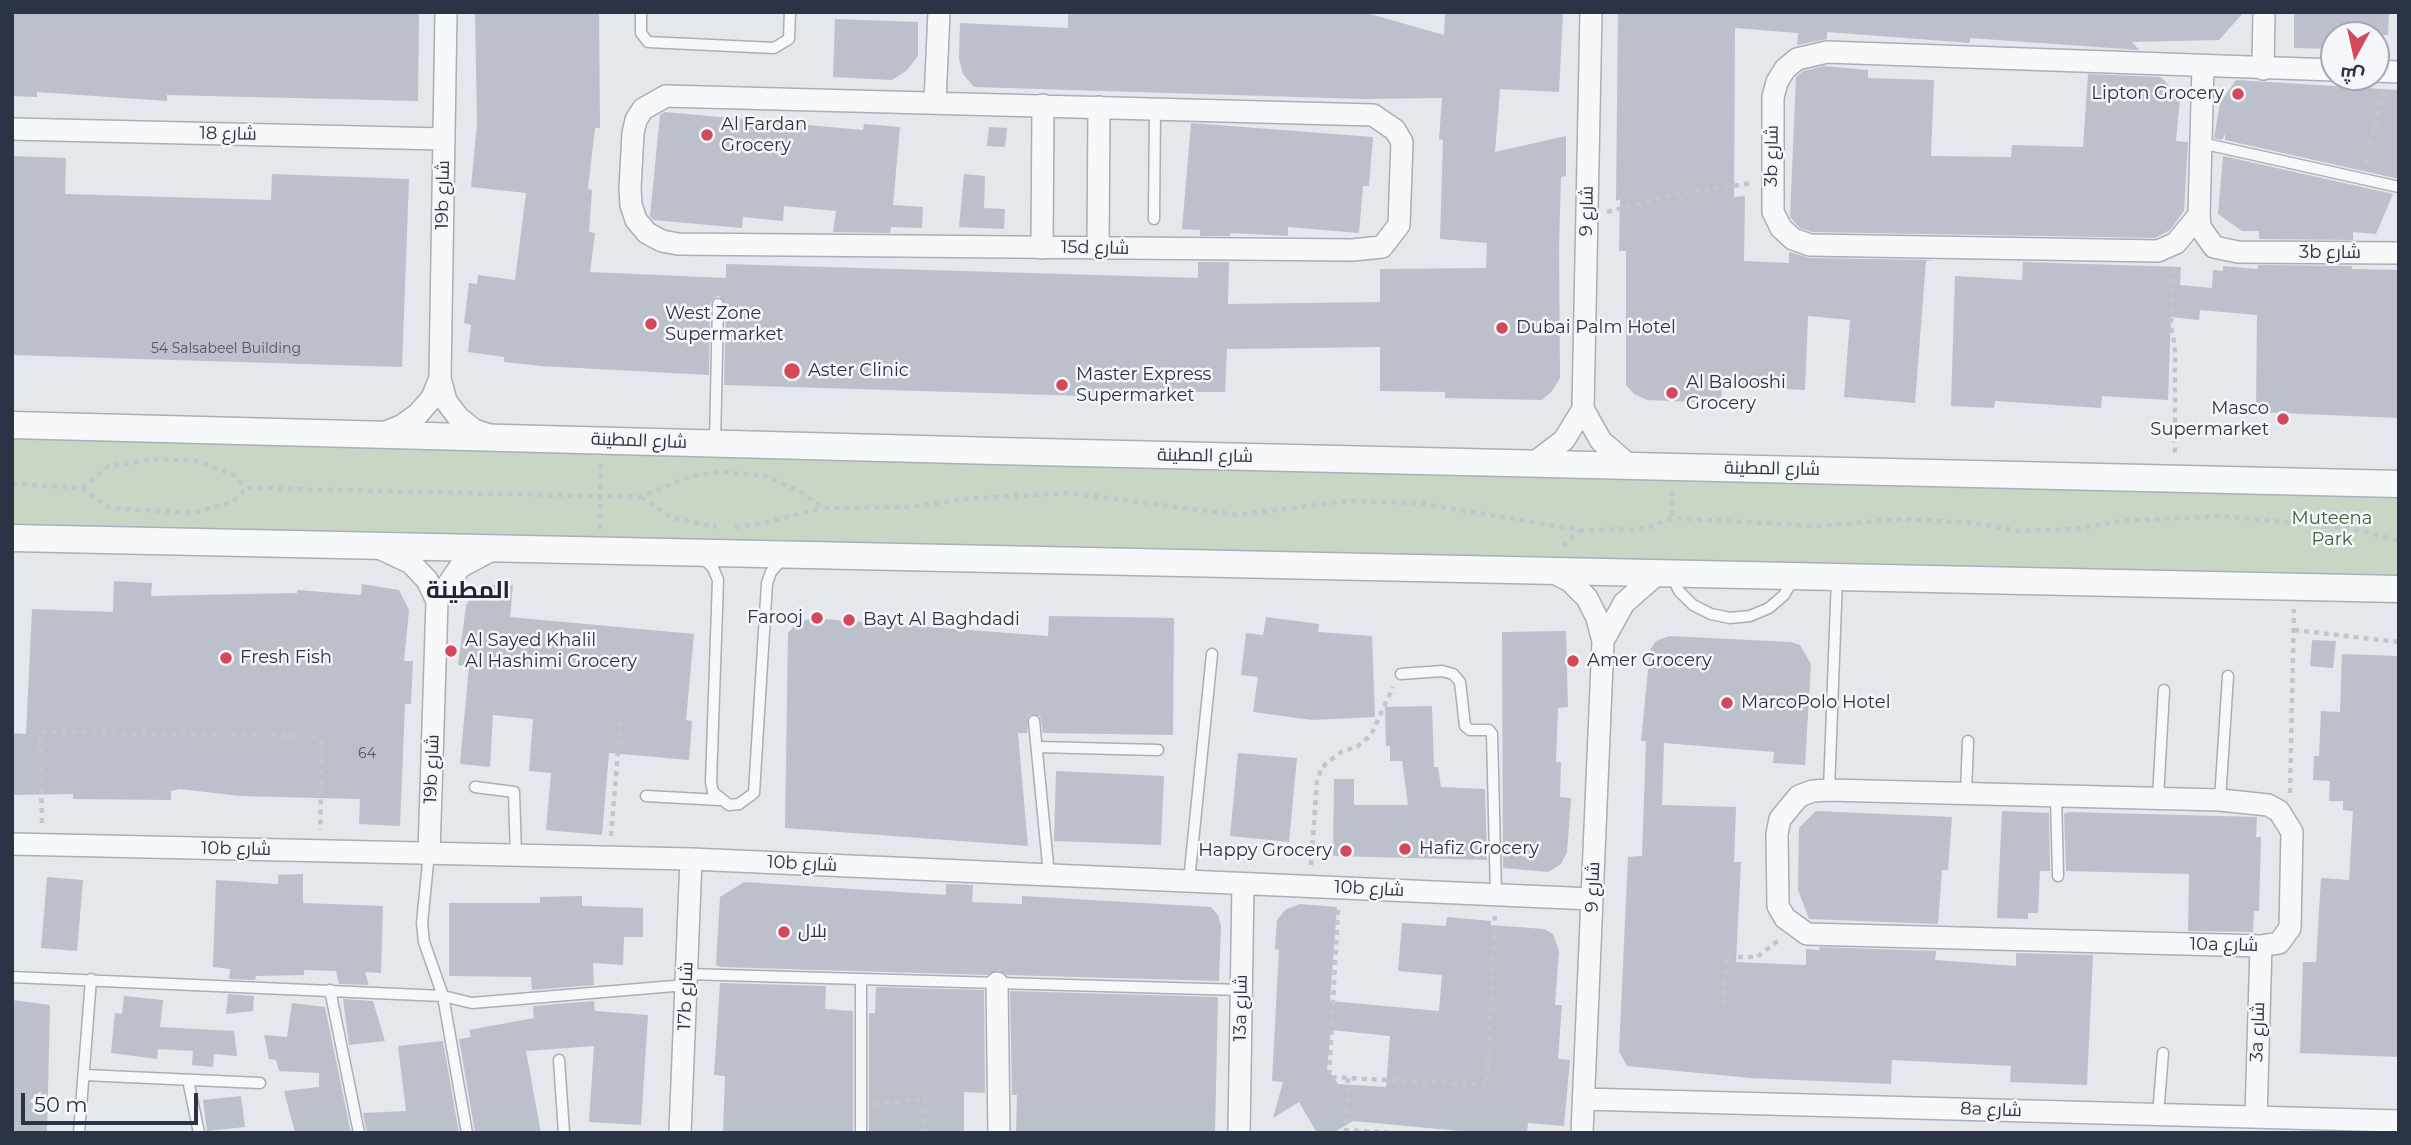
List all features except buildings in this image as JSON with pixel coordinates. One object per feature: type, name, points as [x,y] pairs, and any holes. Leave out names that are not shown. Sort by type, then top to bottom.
[{"type":"street","name":"19b شارع","points":[[446,12],[440,378],[446,401],[458,417],[474,430],[494,437]]},
{"type":"street","points":[[935,103],[939,12]]},
{"type":"street","name":"شارع 9","points":[[1583,409],[1591,12]]},
{"type":"street","points":[[2263,69],[2264,12]]},
{"type":"street","name":"3b شارع","points":[[2176,243],[2158,251],[2139,252],[1810,245],[1793,239],[1781,228],[1773,212],[1773,97],[1777,82],[1791,64],[1812,53],[2320,70]]},
{"type":"street","points":[[2176,243],[2199,215],[2203,66]]},
{"type":"street","name":"15d شارع","points":[[680,95],[935,103],[1359,114],[1385,121],[1402,142],[1399,225],[1393,237],[1382,247],[1372,250],[1098,249],[678,244],[662,241],[647,233],[636,220],[631,205],[632,133],[643,109],[654,101],[680,95]]},
{"type":"street","points":[[1042,248],[1043,105]]},
{"type":"street","points":[[1098,249],[1099,107]]},
{"type":"street","name":"شارع 18","points":[[12,129],[444,139]]},
{"type":"street","name":"3b شارع","points":[[2199,215],[2206,238],[2226,251],[2399,253]]},
{"type":"street","name":"19b شارع","points":[[381,434],[401,426],[418,414],[432,398],[440,378]]},
{"type":"street","points":[[1535,463],[1564,440],[1583,409],[1601,441],[1629,465]]},
{"type":"street","name":"شارع المطينة","points":[[12,425],[2399,484]]},
{"type":"street","points":[[12,538],[2399,589]]},
{"type":"street","points":[[369,546],[391,551],[411,563],[427,580],[437,601]]},
{"type":"street","points":[[437,601],[460,567],[496,548]]},
{"type":"street","name":"شارع 9","points":[[1550,570],[1570,581],[1587,598],[1597,618],[1602,640],[1583,1133]]},
{"type":"street","name":"شارع 9","points":[[1602,640],[1624,603],[1664,574]]},
{"type":"street","name":"19b شارع","points":[[429,853],[437,601]]},
{"type":"street","points":[[1794,928],[1784,918],[1776,893],[1780,819],[1799,796],[1829,790],[2158,798],[2256,802],[2279,811]]},
{"type":"street","name":"10a شارع","points":[[1794,928],[1820,935],[2261,946],[2279,943],[2290,928],[2294,844],[2292,832],[2279,811]]},
{"type":"street","name":"10b شارع","points":[[12,844],[691,859],[1592,899]]},
{"type":"street","name":"17b شارع","points":[[680,1133],[691,859]]},
{"type":"street","name":"13a شارع","points":[[1239,1133],[1243,884]]},
{"type":"street","name":"3a شارع","points":[[2256,1117],[2261,946]]},
{"type":"street","points":[[997,983],[999,1133]]},
{"type":"street","name":"8a شارع","points":[[1584,1099],[2068,1123],[2158,1115],[2399,1121]]},
{"type":"lane","points":[[641,12],[641,33],[648,42],[774,48],[780,47],[789,39],[790,12]]},
{"type":"lane","points":[[1154,219],[1155,108]]},
{"type":"lane","points":[[2201,143],[2399,187]]},
{"type":"lane","points":[[715,443],[718,304]]},
{"type":"lane","points":[[694,552],[705,559],[718,580],[711,782],[713,792],[720,800]]},
{"type":"lane","points":[[646,796],[720,800],[739,804],[754,793],[767,583],[771,572],[788,555]]},
{"type":"lane","points":[[1664,574],[1693,605],[1711,614],[1730,618],[1750,616],[1769,608],[1784,595],[1794,577]]},
{"type":"lane","points":[[1829,790],[1837,578]]},
{"type":"lane","points":[[1189,881],[1212,654]]},
{"type":"lane","points":[[1401,674],[1443,671],[1453,674],[1460,682],[1465,726],[1470,730],[1489,730],[1492,734],[1496,895]]},
{"type":"lane","points":[[2220,800],[2228,676]]},
{"type":"lane","points":[[2158,798],[2164,690]]},
{"type":"lane","points":[[1034,721],[1049,875]]},
{"type":"lane","points":[[1966,793],[1968,741]]},
{"type":"lane","points":[[1037,747],[1157,750]]},
{"type":"lane","points":[[475,787],[514,792],[516,855]]},
{"type":"lane","points":[[2056,796],[2058,876]]},
{"type":"lane","points":[[429,853],[422,923],[424,942],[443,996],[467,1133]]},
{"type":"lane","points":[[12,977],[443,996],[472,1003],[687,979],[861,979],[1241,990]]},
{"type":"lane","points":[[79,1133],[91,979]]},
{"type":"lane","points":[[861,979],[861,1133]]},
{"type":"lane","points":[[330,990],[359,1133]]},
{"type":"lane","points":[[2158,1115],[2163,1053]]},
{"type":"lane","points":[[559,1060],[564,1133]]},
{"type":"lane","points":[[83,1075],[260,1083]]},
{"type":"lane","points":[[188,1080],[199,1133]]},
{"type":"path","points":[[2361,178],[2383,91]]},
{"type":"path","points":[[1587,218],[1683,193],[1771,181]]},
{"type":"path","points":[[2175,478],[2175,347],[2171,326],[2176,243]]},
{"type":"path","points":[[600,551],[602,440]]},
{"type":"path","points":[[82,488],[109,466],[156,459],[197,461],[234,475],[246,488],[640,497],[691,476],[722,472],[766,476],[801,492],[823,508]]},
{"type":"path","points":[[12,484],[82,488],[110,508],[191,513],[233,502],[246,488]]},
{"type":"path","points":[[640,497],[672,518],[722,528],[761,524],[823,508],[912,507],[965,499],[1070,493],[1238,515],[1347,501],[1419,503],[1580,530],[1645,529],[1672,518],[1818,526],[1903,519],[1974,523],[2019,531],[2076,529],[2121,521],[2223,516],[2354,529],[2399,541]]},
{"type":"path","points":[[2279,811],[2291,788],[2295,587]]},
{"type":"path","points":[[2294,630],[2399,642]]},
{"type":"path","points":[[1310,887],[1317,781],[1322,767],[1341,752],[1358,746],[1371,735],[1401,674]]},
{"type":"path","points":[[609,857],[621,715]]},
{"type":"path","points":[[42,845],[40,741],[43,732],[312,736],[321,740],[322,749],[319,850]]},
{"type":"path","points":[[1339,888],[1329,1077],[1487,1085],[1496,895]]},
{"type":"path","points":[[1724,1006],[1726,957],[1757,957],[1794,928]]},
{"type":"path","points":[[1348,1078],[1346,1130],[1393,1133]]},
{"type":"path","points":[[861,1105],[925,1099],[925,1133]]},
{"type":"green space","name":"Muteena Park","points":[[12,436],[2399,483],[2399,578],[12,531]]},
{"type":"place","name":"Lipton Grocery","points":[[2238,94]]},
{"type":"place","name":"Al Fardan Grocery","points":[[707,135]]},
{"type":"place","name":"West Zone Supermarket","points":[[651,324]]},
{"type":"place","name":"Dubai Palm Hotel","points":[[1502,328]]},
{"type":"place","name":"Aster Clinic","points":[[792,371]]},
{"type":"place","name":"Master Express Supermarket","points":[[1062,385]]},
{"type":"place","name":"Al Balooshi Grocery","points":[[1672,393]]},
{"type":"place","name":"Masco Supermarket","points":[[2283,419]]},
{"type":"place","name":"Farooj","points":[[817,618]]},
{"type":"place","name":"Bayt Al Baghdadi","points":[[849,620]]},
{"type":"place","name":"Al Sayed Khalil Al Hashimi Grocery","points":[[451,651]]},
{"type":"place","name":"Fresh Fish","points":[[226,658]]},
{"type":"place","name":"Amer Grocery","points":[[1573,661]]},
{"type":"place","name":"MarcoPolo Hotel","points":[[1727,703]]},
{"type":"place","name":"Hafiz Grocery","points":[[1405,849]]},
{"type":"place","name":"Happy Grocery","points":[[1346,851]]},
{"type":"place","name":"بلال","points":[[784,932]]},
{"type":"district","name":"المطينة","points":[[468,591]]}]
